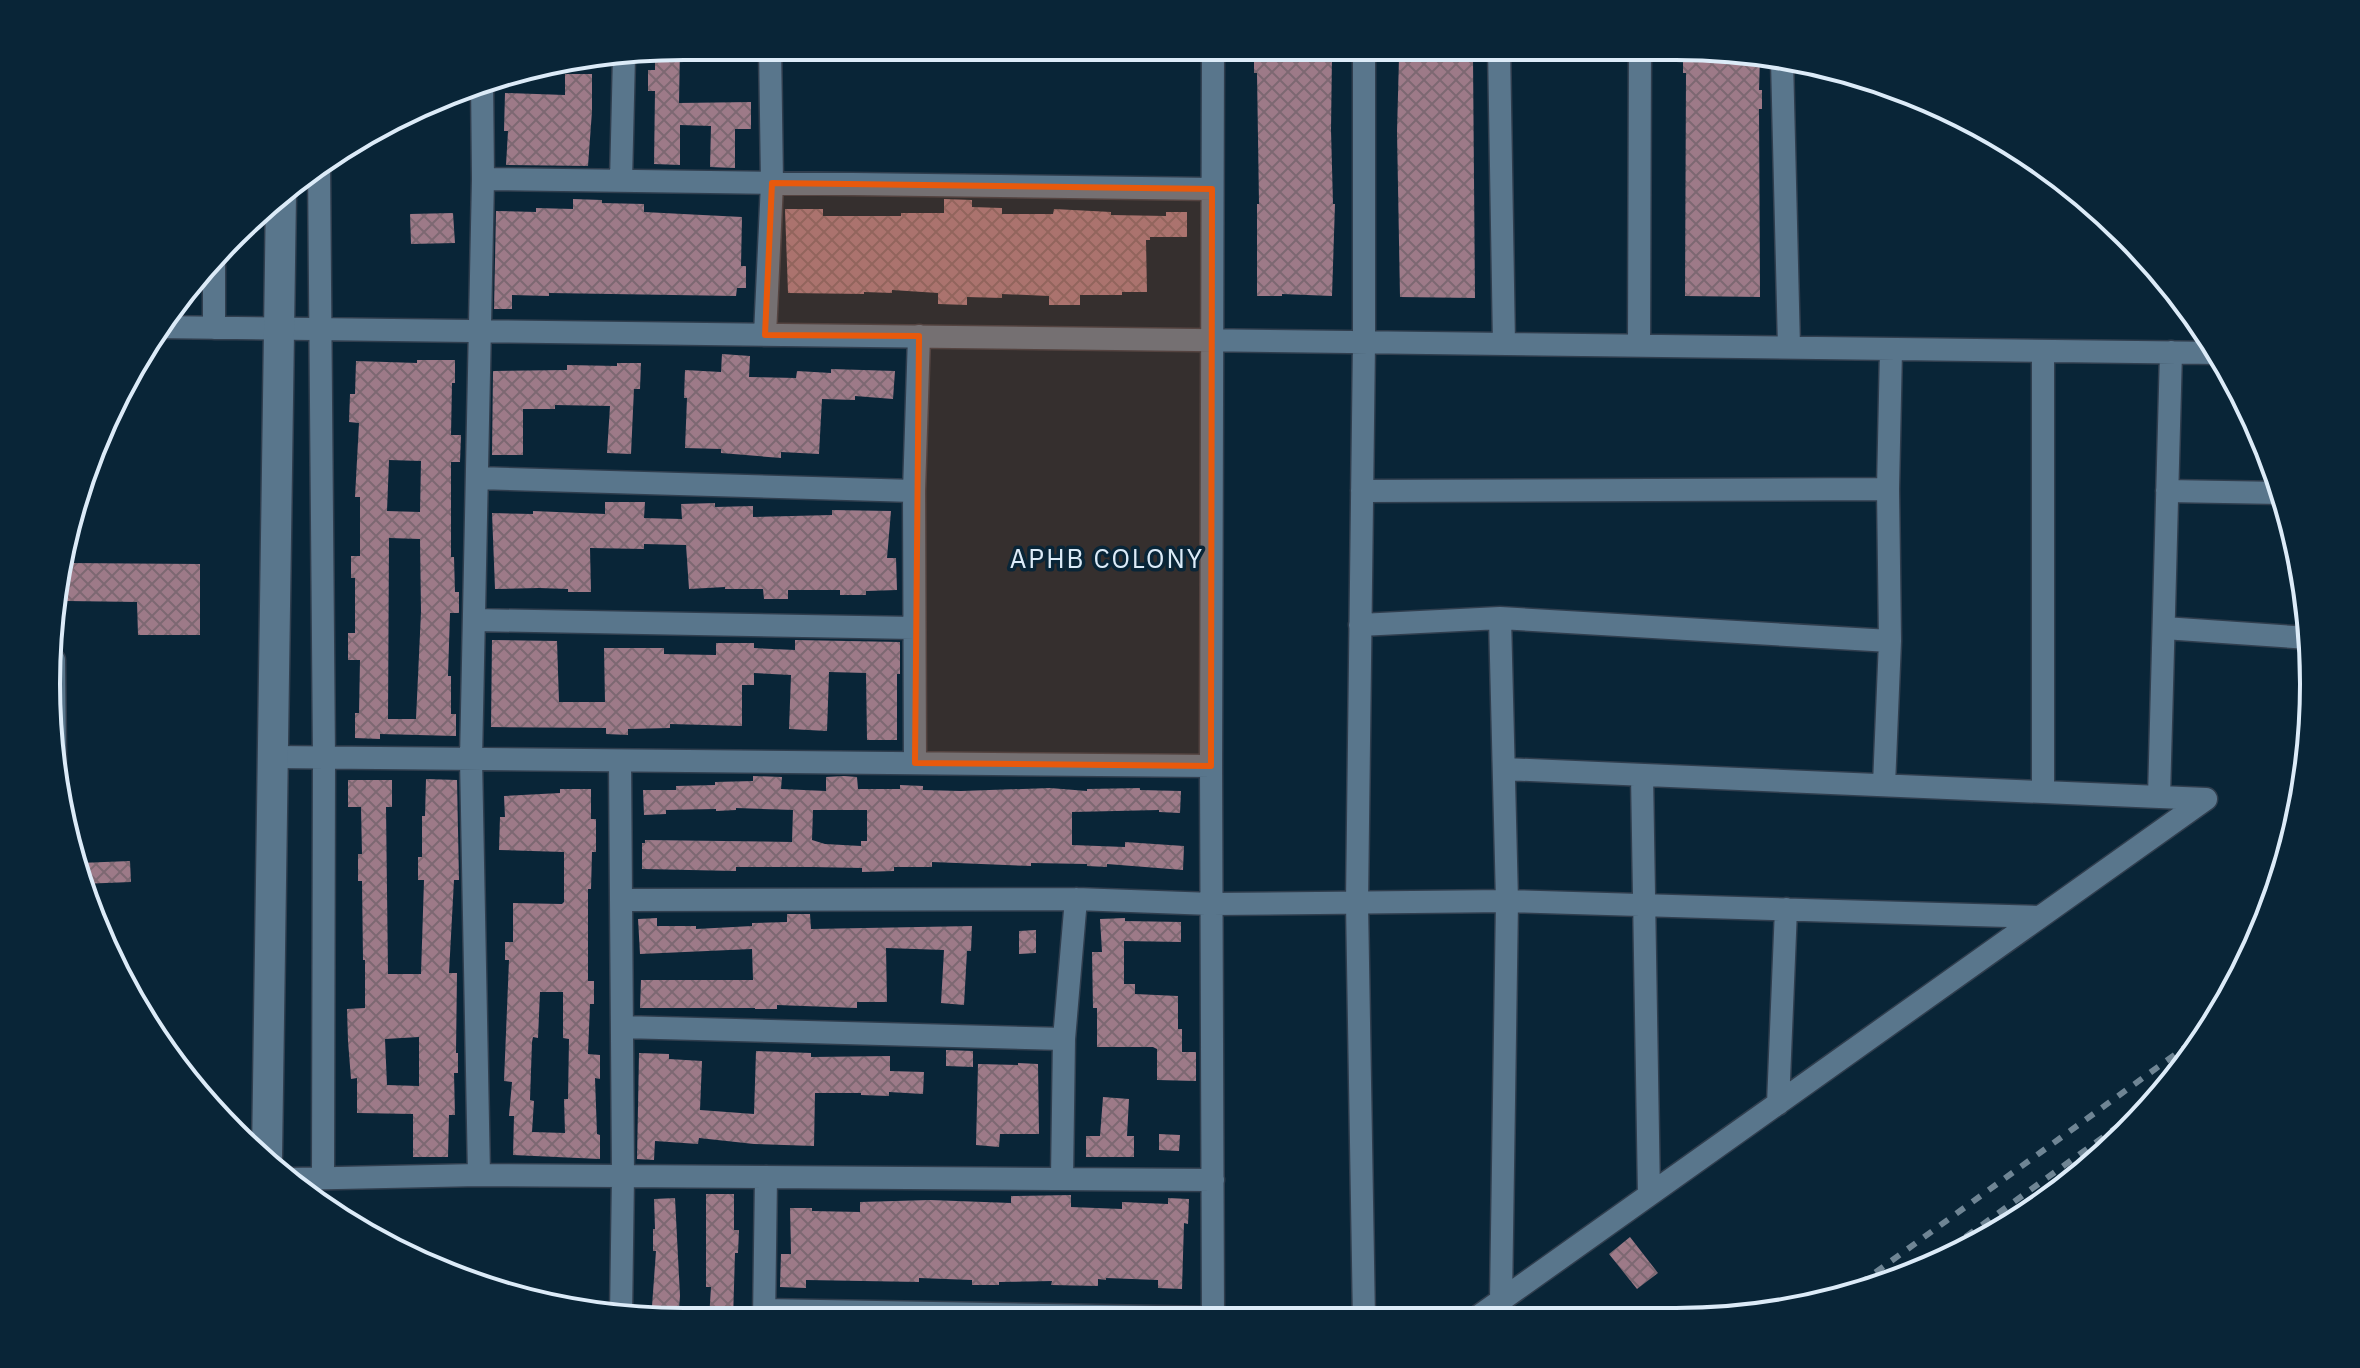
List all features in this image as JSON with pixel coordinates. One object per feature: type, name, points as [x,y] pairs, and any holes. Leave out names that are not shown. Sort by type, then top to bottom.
[{"type":"street","points":[[765,335],[772,183],[770,60]]},
{"type":"street","points":[[1213,60],[1213,1308]]},
{"type":"street","points":[[1364,60],[1357,903],[1364,1308]]},
{"type":"street","points":[[1499,60],[1504,344]]},
{"type":"street","points":[[1639,345],[1640,60]]},
{"type":"street","points":[[621,181],[624,63]]},
{"type":"street","points":[[1782,69],[1789,347]]},
{"type":"street","points":[[479,1175],[471,759],[482,93]]},
{"type":"street","points":[[319,178],[324,758],[323,1177]]},
{"type":"street","points":[[483,179],[1212,189]]},
{"type":"street","points":[[267,1147],[281,208]]},
{"type":"street","points":[[214,274],[214,328]]},
{"type":"street","points":[[172,327],[2204,353]]},
{"type":"street","points":[[915,763],[914,491],[919,336]]},
{"type":"street","points":[[1884,785],[1890,641],[1888,489],[1891,349]]},
{"type":"street","points":[[2043,351],[2043,792]]},
{"type":"street","points":[[2159,797],[2171,352]]},
{"type":"street","points":[[477,478],[914,491]]},
{"type":"street","points":[[1362,491],[1888,489]]},
{"type":"street","points":[[2167,491],[2270,493]]},
{"type":"street","points":[[1360,625],[1500,618],[1890,641]]},
{"type":"street","points":[[1500,618],[1507,901],[1501,1300]]},
{"type":"street","points":[[474,620],[914,628]]},
{"type":"street","points":[[2164,628],[2298,637]]},
{"type":"street","points":[[272,757],[1211,766]]},
{"type":"street","points":[[620,761],[621,1305]]},
{"type":"street","points":[[1490,1308],[2206,799],[1504,769]]},
{"type":"street","points":[[1642,775],[1649,1195]]},
{"type":"street","points":[[621,900],[1076,899],[1212,904],[1507,901],[2040,917]]},
{"type":"street","points":[[1062,1178],[1064,1039],[1076,899]]},
{"type":"street","points":[[1778,1104],[1786,909]]},
{"type":"street","points":[[622,1027],[1064,1039]]},
{"type":"street","points":[[303,1178],[479,1175],[1213,1180]]},
{"type":"street","points":[[764,1308],[766,1177]]},
{"type":"highlighted area","points":[[772,183],[1212,189],[1211,766],[915,763],[919,336],[765,335]]},
{"type":"building","points":[[680,60],[679,103],[751,102],[751,129],[735,129],[735,168],[710,167],[711,126],[680,125],[680,165],[654,164],[655,91],[648,91],[648,70],[655,70],[655,61]]},
{"type":"building","points":[[1254,60],[1332,60],[1331,130],[1335,204],[1332,296],[1257,296],[1259,204],[1257,73],[1254,73]]},
{"type":"building","points":[[1399,60],[1473,60],[1475,298],[1400,297]]},
{"type":"building","points":[[1683,60],[1760,65],[1760,297],[1685,296],[1686,73],[1683,73]]},
{"type":"building","points":[[565,74],[592,74],[588,166],[506,165],[508,131],[504,131],[505,93],[565,95]]},
{"type":"building","points":[[573,199],[644,204],[644,212],[742,217],[741,266],[746,266],[746,288],[737,288],[736,296],[512,295],[512,309],[494,309],[496,211],[573,209]]},
{"type":"building","points":[[944,199],[972,200],[972,207],[1002,208],[1002,214],[1053,214],[1054,209],[1111,212],[1111,215],[1166,216],[1166,212],[1187,212],[1187,237],[1150,237],[1146,240],[1147,292],[1080,295],[1080,305],[1049,305],[1049,296],[1002,294],[1002,298],[967,297],[967,305],[938,304],[938,293],[892,290],[892,293],[864,294],[788,293],[785,209],[823,209],[823,216],[901,216],[901,213],[944,213]]},
{"type":"building","points":[[453,213],[455,243],[411,244],[410,214]]},
{"type":"building","points":[[722,354],[750,356],[749,377],[796,378],[797,371],[831,373],[831,369],[895,371],[893,399],[855,396],[855,400],[822,399],[819,454],[781,452],[781,458],[721,453],[721,449],[685,448],[685,370],[721,372]]},
{"type":"building","points":[[417,360],[455,360],[451,435],[461,435],[460,462],[451,462],[451,557],[454,557],[455,592],[459,592],[459,613],[450,613],[448,676],[451,676],[451,714],[456,714],[456,736],[380,734],[380,739],[355,738],[360,660],[348,660],[348,633],[355,633],[355,578],[351,578],[351,556],[360,556],[360,497],[355,497],[359,423],[349,422],[350,394],[355,394],[356,361],[417,363]],"holes":[[[389,460],[421,461],[420,512],[387,511]],[[389,538],[420,539],[421,612],[416,719],[388,719]]]},
{"type":"building","points":[[617,363],[641,363],[640,389],[634,389],[631,454],[607,453],[610,406],[555,405],[555,409],[523,409],[523,455],[492,455],[493,371],[567,370],[567,365],[617,366]]},
{"type":"building","points":[[605,502],[645,502],[644,518],[682,519],[681,504],[715,503],[715,507],[753,506],[753,517],[832,515],[832,510],[891,511],[887,558],[896,558],[897,590],[840,595],[840,590],[788,590],[788,599],[764,599],[763,589],[689,589],[686,545],[644,544],[644,549],[590,548],[591,592],[495,589],[492,513],[605,514]]},
{"type":"building","points":[[72,563],[200,564],[200,635],[138,635],[137,602],[67,601]]},
{"type":"building","points":[[492,640],[557,641],[559,702],[605,702],[604,648],[664,648],[664,654],[716,655],[716,643],[754,643],[754,648],[795,650],[795,640],[900,642],[897,740],[867,740],[866,673],[829,672],[827,731],[789,729],[791,675],[754,673],[754,685],[742,685],[742,726],[670,724],[670,728],[628,729],[628,735],[606,734],[606,728],[491,727]]},
{"type":"building","points":[[753,776],[782,777],[781,789],[826,791],[826,777],[844,776],[857,777],[858,789],[900,789],[900,785],[923,786],[923,790],[961,791],[1140,788],[1181,791],[1180,813],[1159,810],[1072,812],[1072,845],[1125,847],[1125,842],[1184,846],[1183,870],[1107,864],[1107,867],[1087,864],[1031,863],[1031,866],[932,862],[932,867],[894,867],[894,871],[862,872],[862,868],[813,867],[736,867],[736,871],[642,869],[642,843],[645,840],[792,842],[793,810],[666,810],[666,814],[644,815],[643,790],[676,790],[676,786],[753,781]],"holes":[[[813,810],[867,810],[867,841],[861,841],[861,846],[812,840]]]},
{"type":"building","points":[[426,779],[457,780],[459,880],[454,880],[449,973],[457,973],[458,1073],[454,1073],[455,1115],[449,1115],[448,1157],[413,1157],[413,1114],[357,1113],[357,1078],[351,1079],[348,1041],[347,1009],[365,1008],[365,960],[362,881],[358,881],[358,854],[362,854],[361,807],[348,807],[348,780],[392,780],[392,807],[386,807],[388,974],[421,974],[424,880],[418,880],[418,857],[422,857],[422,816],[425,816]],"holes":[[[419,1037],[419,1086],[387,1085],[385,1039]]]},
{"type":"building","points":[[560,789],[591,789],[591,819],[596,819],[596,852],[592,852],[591,889],[588,889],[588,981],[594,981],[594,1004],[590,1004],[588,1054],[600,1055],[600,1079],[595,1078],[600,1159],[513,1155],[514,1116],[509,1116],[512,1082],[504,1081],[509,960],[505,960],[505,942],[513,942],[513,903],[564,902],[564,852],[499,850],[500,817],[505,817],[504,796],[560,793]],"holes":[[[540,992],[563,992],[563,1038],[569,1039],[568,1099],[564,1099],[565,1133],[532,1132],[532,1042],[533,1037],[538,1038]]]},
{"type":"building","points":[[130,861],[131,882],[93,884],[86,863]]},
{"type":"building","points":[[787,914],[810,914],[811,929],[972,926],[971,951],[967,951],[964,1005],[941,1003],[944,950],[886,948],[887,1002],[857,1002],[857,1008],[777,1005],[777,1009],[640,1008],[641,980],[753,980],[752,949],[640,954],[638,919],[657,918],[657,926],[696,926],[696,929],[787,922]]},
{"type":"building","points":[[1125,918],[1125,921],[1181,922],[1181,942],[1124,941],[1124,984],[1135,984],[1135,994],[1178,996],[1182,1052],[1196,1052],[1196,1081],[1157,1080],[1157,1049],[1153,1047],[1097,1047],[1092,952],[1102,952],[1100,919]]},
{"type":"building","points":[[1036,930],[1036,953],[1019,954],[1019,931]]},
{"type":"building","points":[[946,1050],[973,1051],[973,1067],[946,1066]]},
{"type":"building","points":[[756,1051],[811,1053],[811,1057],[890,1056],[890,1071],[924,1072],[923,1094],[815,1093],[814,1146],[699,1138],[698,1144],[655,1141],[654,1160],[637,1159],[639,1053],[669,1054],[669,1059],[702,1061],[700,1110],[754,1114]]},
{"type":"building","points":[[978,1064],[1038,1064],[1039,1134],[1000,1134],[999,1147],[976,1145]]},
{"type":"building","points":[[1103,1097],[1129,1099],[1127,1136],[1134,1136],[1134,1157],[1086,1157],[1086,1136],[1100,1136]]},
{"type":"building","points":[[1159,1134],[1180,1135],[1179,1151],[1159,1150]]},
{"type":"building","points":[[706,1194],[734,1194],[734,1230],[739,1230],[733,1308],[710,1308],[711,1287],[706,1287]]},
{"type":"building","points":[[1071,1195],[1071,1207],[1122,1209],[1122,1202],[1168,1204],[1168,1198],[1189,1199],[1188,1224],[1184,1223],[1182,1289],[1158,1288],[1158,1280],[1106,1278],[1098,1279],[1098,1286],[1051,1285],[1052,1281],[972,1285],[972,1280],[919,1278],[919,1282],[806,1280],[806,1288],[780,1287],[781,1254],[791,1254],[790,1208],[860,1212],[860,1202],[930,1200],[1011,1203],[1011,1196]]},
{"type":"building","points":[[675,1198],[679,1308],[652,1307],[656,1251],[653,1251],[654,1199]]},
{"type":"building","points":[[1630,1237],[1658,1273],[1637,1289],[1609,1254]]},
{"type":"railway","points":[[1868,1278],[2181,1050]]},
{"type":"railway","points":[[1968,1235],[2107,1135]]},
{"type":"district","name":"APHB COLONY","points":[[1107,558]]}]
